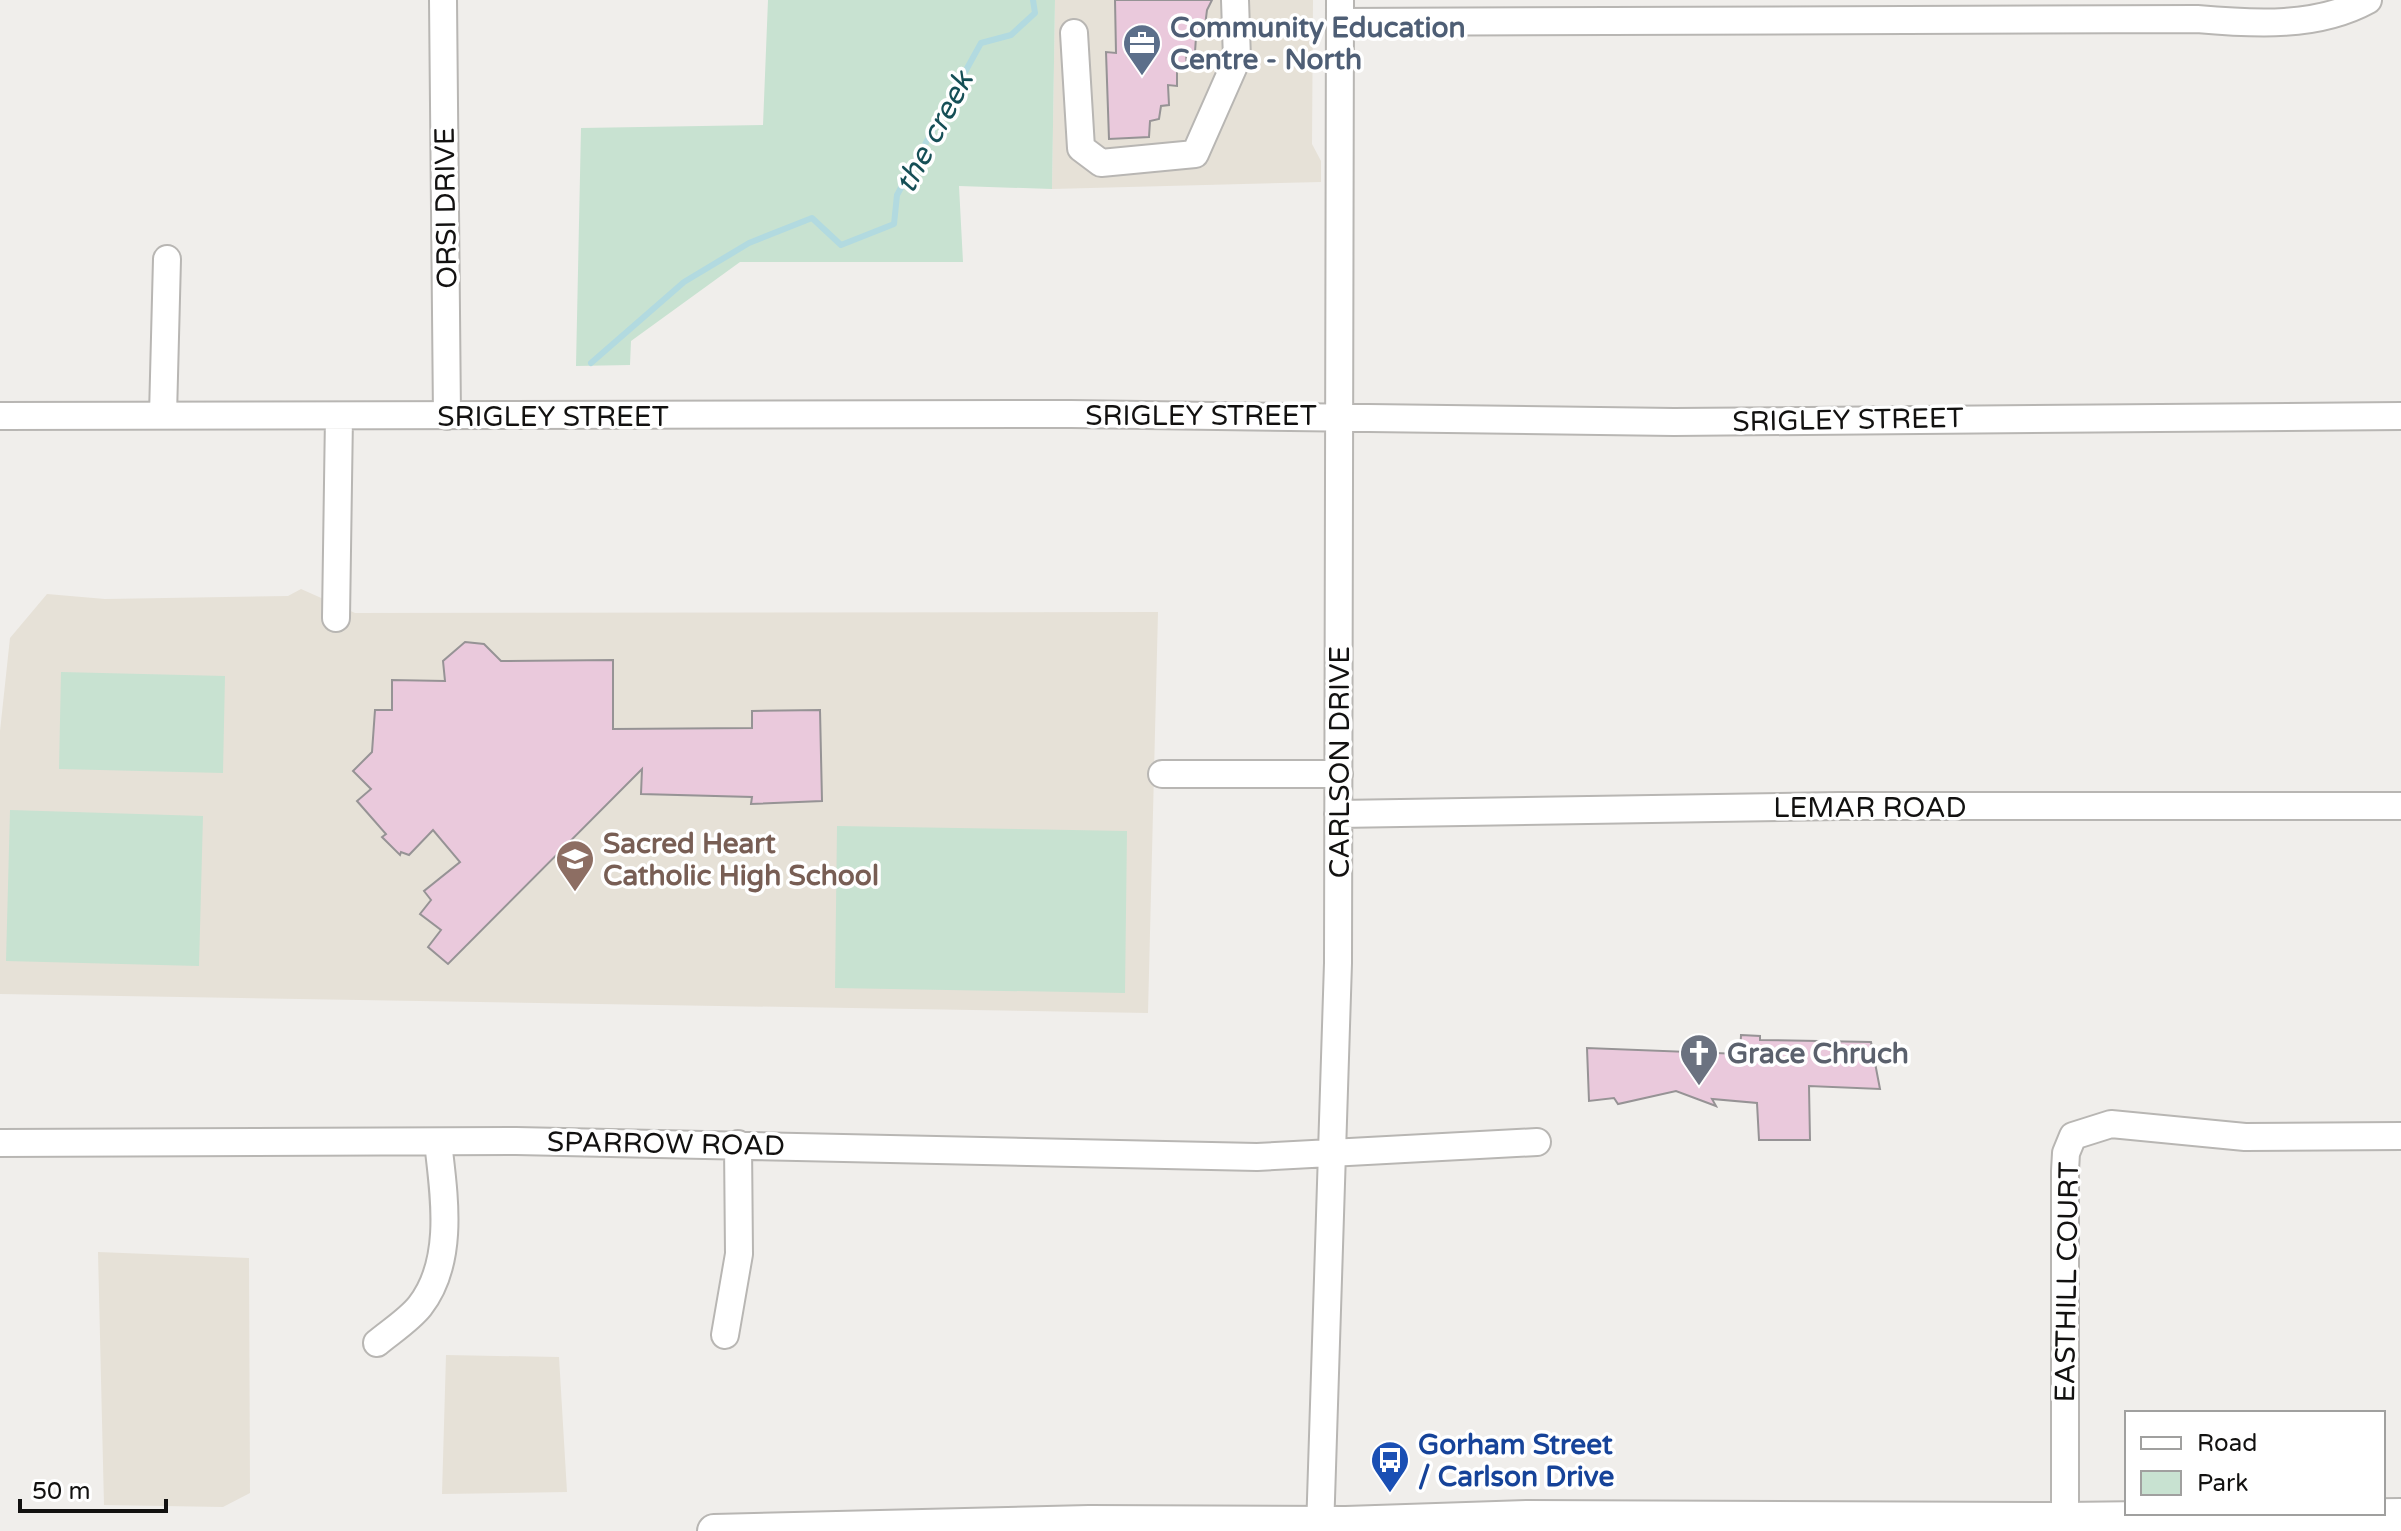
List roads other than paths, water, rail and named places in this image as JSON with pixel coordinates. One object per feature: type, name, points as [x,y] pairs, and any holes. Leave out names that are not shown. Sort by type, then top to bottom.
[{"type":"main road","points":[[714,1531],[1089,1522],[1320,1527],[1528,1517],[2065,1525],[2401,1515]]},
{"type":"street","name":"ORSI DRIVE","points":[[443,0],[447,416]]},
{"type":"street","points":[[1074,33],[1081,148],[1101,163],[1195,154],[1237,59],[1235,0]]},
{"type":"street","points":[[1340,11],[2197,9],[2254,24],[2341,15],[2368,0]]},
{"type":"street","name":"CARLSON DRIVE","points":[[1320,1527],[1338,963],[1340,11]]},
{"type":"street","points":[[163,415],[167,259]]},
{"type":"street","name":"SRIGLEY STREET","points":[[0,416],[1340,417],[1674,422],[2401,416]]},
{"type":"street","points":[[336,618],[339,416]]},
{"type":"street","points":[[1162,774],[1339,774]]},
{"type":"street","name":"LEMAR ROAD","points":[[1338,814],[1839,806],[2401,806]]},
{"type":"street","name":"EASTHILL COURT","points":[[2065,1525],[2065,1171],[2066,1153],[2073,1136],[2111,1124],[2245,1137],[2401,1136]]},
{"type":"street","points":[[377,1343],[418,1308],[437,1278],[444,1203],[438,1142]]},
{"type":"street","name":"SPARROW ROAD","points":[[0,1143],[738,1144],[1153,1157],[1331,1154],[1537,1142]]},
{"type":"street","points":[[725,1335],[739,1254],[738,1144]]},
{"type":"waterway","name":"the creek","points":[[591,363],[684,282],[749,243],[812,218],[841,245],[894,224],[897,195],[981,43],[1011,35],[1035,13],[1033,0]]},
{"type":"place","name":"Community Education Centre - North","points":[[1142,77]]},
{"type":"place","name":"Sacred Heart Catholic High School","points":[[575,893]]},
{"type":"place","name":"Grace Chruch","points":[[1699,1087]]},
{"type":"place","name":"Gorham Street / Carlson Drive","points":[[1390,1494]]}]
